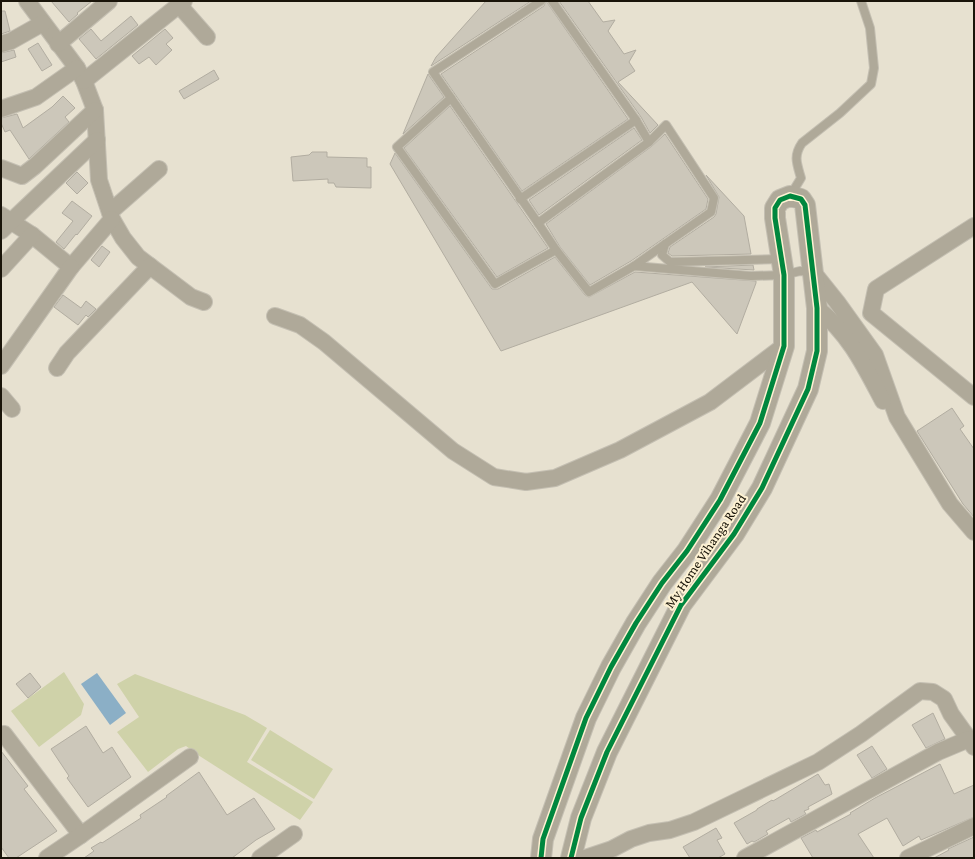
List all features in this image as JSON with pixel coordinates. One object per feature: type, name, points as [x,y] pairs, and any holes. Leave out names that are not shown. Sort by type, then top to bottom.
[{"type":"street","points":[[28,1],[81,74],[95,110],[99,180],[111,215],[123,238],[138,257],[191,297],[204,302]]},
{"type":"street","points":[[58,44],[109,1]]},
{"type":"street","points":[[1,109],[36,96],[81,74],[182,3],[207,37]]},
{"type":"street","points":[[1,44],[11,41],[43,23]]},
{"type":"street","points":[[1,168],[22,176],[35,166],[95,110]]},
{"type":"street","points":[[71,267],[32,235],[4,222],[97,140]]},
{"type":"street","points":[[1,366],[71,267],[111,215],[159,169]]},
{"type":"street","points":[[541,858],[544,839],[586,718],[611,667],[636,622],[662,583],[687,551],[727,486],[760,423],[784,346],[783,267],[775,218],[775,208],[780,200],[790,196]]},
{"type":"street","name":"My Home Vihanga Road","points":[[571,858],[581,818],[607,752],[681,605],[734,534],[762,488],[808,389],[817,351],[817,308],[805,205],[801,199],[790,196]]},
{"type":"street","points":[[974,226],[876,289],[871,313],[974,397]]},
{"type":"street","points":[[1,269],[32,235]]},
{"type":"street","points":[[57,368],[66,353],[150,266]]},
{"type":"street","points":[[813,272],[837,302],[875,355],[897,417],[950,504],[974,532]]},
{"type":"street","points":[[817,308],[833,322],[858,354],[924,478],[974,546]]},
{"type":"street","points":[[275,316],[300,325],[324,342],[453,451],[494,477],[526,482],[555,478],[620,450],[710,402],[784,346]]},
{"type":"street","points":[[1,396],[12,409]]},
{"type":"street","points":[[585,858],[612,849],[631,839],[649,833],[670,830],[694,822],[818,762],[861,734],[920,692],[933,692],[944,699],[951,714],[972,743],[938,752],[745,858]]},
{"type":"street","points":[[4,734],[80,836]]},
{"type":"street","points":[[47,858],[190,757]]},
{"type":"street","points":[[908,858],[974,826]]},
{"type":"street","points":[[260,858],[294,834]]},
{"type":"lane","points":[[538,223],[649,142],[666,125],[714,198],[711,212],[634,266],[589,292],[556,250],[433,72],[541,1]]},
{"type":"lane","points":[[552,1],[636,120],[649,142]]},
{"type":"lane","points":[[790,196],[801,178],[796,159],[798,149],[802,143],[840,113],[871,84],[874,68],[871,35],[870,28],[860,1]]},
{"type":"lane","points":[[451,98],[396,146],[495,284],[556,250]]},
{"type":"lane","points":[[520,199],[636,120]]},
{"type":"lane","points":[[665,244],[662,255],[670,262],[783,267],[813,272]]},
{"type":"lane","points":[[634,266],[751,276],[783,267]]},
{"type":"green space","points":[[64,672],[84,704],[81,715],[39,747],[11,711]]},
{"type":"green space","points":[[135,674],[245,715],[267,728],[247,762],[313,802],[300,820],[186,746],[178,749],[148,772],[117,732],[139,717],[117,684]]},
{"type":"green space","points":[[270,730],[333,769],[314,799],[251,760]]},
{"type":"water","points":[[97,673],[126,713],[110,725],[81,684]]},
{"type":"building","points":[[51,1],[92,1],[77,13],[78,14],[69,22]]},
{"type":"building","points":[[486,1],[531,1],[431,66],[436,57]]},
{"type":"building","points":[[546,1],[628,119],[522,191],[441,74],[544,6]]},
{"type":"building","points":[[559,1],[588,1],[603,22],[615,20],[608,31],[624,54],[636,50],[629,62],[635,71],[618,82],[658,125],[650,133],[641,117]]},
{"type":"building","points":[[1,11],[5,11],[10,31],[1,34]]},
{"type":"building","points":[[131,16],[138,25],[96,59],[79,39],[91,29],[101,41]]},
{"type":"building","points":[[165,29],[173,38],[166,44],[172,50],[156,65],[149,57],[139,64],[132,56]]},
{"type":"building","points":[[38,43],[52,65],[42,71],[28,49]]},
{"type":"building","points":[[14,50],[16,57],[1,62],[1,53]]},
{"type":"building","points":[[214,70],[219,79],[184,99],[179,91]]},
{"type":"building","points":[[428,74],[444,97],[403,134]]},
{"type":"building","points":[[63,96],[75,108],[65,117],[69,122],[29,159],[10,130],[5,132],[1,123],[1,118],[17,114],[23,128],[52,107]]},
{"type":"building","points":[[450,106],[548,248],[497,277],[404,148]]},
{"type":"building","points":[[634,128],[642,140],[539,215],[529,200]]},
{"type":"building","points":[[665,134],[708,199],[706,209],[631,261],[590,285],[560,247],[546,224],[652,146]]},
{"type":"building","points":[[312,152],[327,152],[327,157],[367,158],[367,167],[371,167],[371,188],[336,187],[334,183],[328,183],[328,179],[293,181],[291,157],[309,155]]},
{"type":"building","points":[[395,153],[492,289],[498,289],[555,257],[585,295],[589,297],[635,272],[756,281],[737,334],[692,282],[501,351],[390,164]]},
{"type":"building","points":[[77,172],[88,183],[77,194],[66,183]]},
{"type":"building","points":[[706,175],[744,216],[751,254],[672,256],[668,253],[670,247],[714,217],[716,214],[719,197]]},
{"type":"building","points":[[72,201],[92,216],[64,249],[56,242],[73,221],[62,213]]},
{"type":"building","points":[[102,246],[110,252],[99,267],[91,260]]},
{"type":"building","points":[[753,265],[754,270],[705,267]]},
{"type":"building","points":[[63,295],[81,308],[86,301],[96,309],[88,317],[86,315],[78,325],[54,307]]},
{"type":"building","points":[[952,408],[964,426],[960,429],[974,449],[974,517],[963,504],[917,431]]},
{"type":"building","points":[[30,673],[41,687],[28,698],[16,684]]},
{"type":"building","points":[[933,713],[945,739],[926,748],[912,725]]},
{"type":"building","points":[[86,726],[103,753],[112,747],[131,777],[88,807],[67,778],[69,776],[51,749]]},
{"type":"building","points":[[872,746],[887,769],[872,778],[857,755]]},
{"type":"building","points":[[1,751],[28,786],[24,789],[57,831],[16,858],[9,858],[1,847]]},
{"type":"building","points":[[940,764],[954,794],[974,785],[974,817],[921,840],[919,836],[903,846],[887,818],[858,834],[874,858],[813,858],[801,838],[816,830],[817,832],[851,814],[850,813],[875,798]]},
{"type":"building","points":[[199,772],[227,815],[254,798],[275,829],[256,840],[232,858],[84,858],[94,851],[91,848],[101,842],[102,843],[141,818],[140,815],[167,797],[166,796]]},
{"type":"building","points":[[818,774],[825,785],[829,784],[832,794],[808,807],[809,809],[804,811],[806,814],[791,822],[789,818],[766,831],[768,834],[754,842],[752,841],[747,844],[734,823]]},
{"type":"building","points":[[716,828],[722,838],[717,840],[725,854],[718,858],[690,858],[683,847]]},
{"type":"building","points":[[974,837],[974,858],[934,858],[949,850],[948,849]]},
{"type":"cycle path","points":[[541,858],[543,839],[586,718],[611,667],[636,623],[662,583],[687,551],[720,500],[760,423],[784,346],[784,275],[775,218],[775,208],[780,200],[790,196],[801,199],[805,205],[817,308],[817,351],[808,389],[762,488],[734,534],[681,605],[607,752],[581,818],[571,858]]}]
